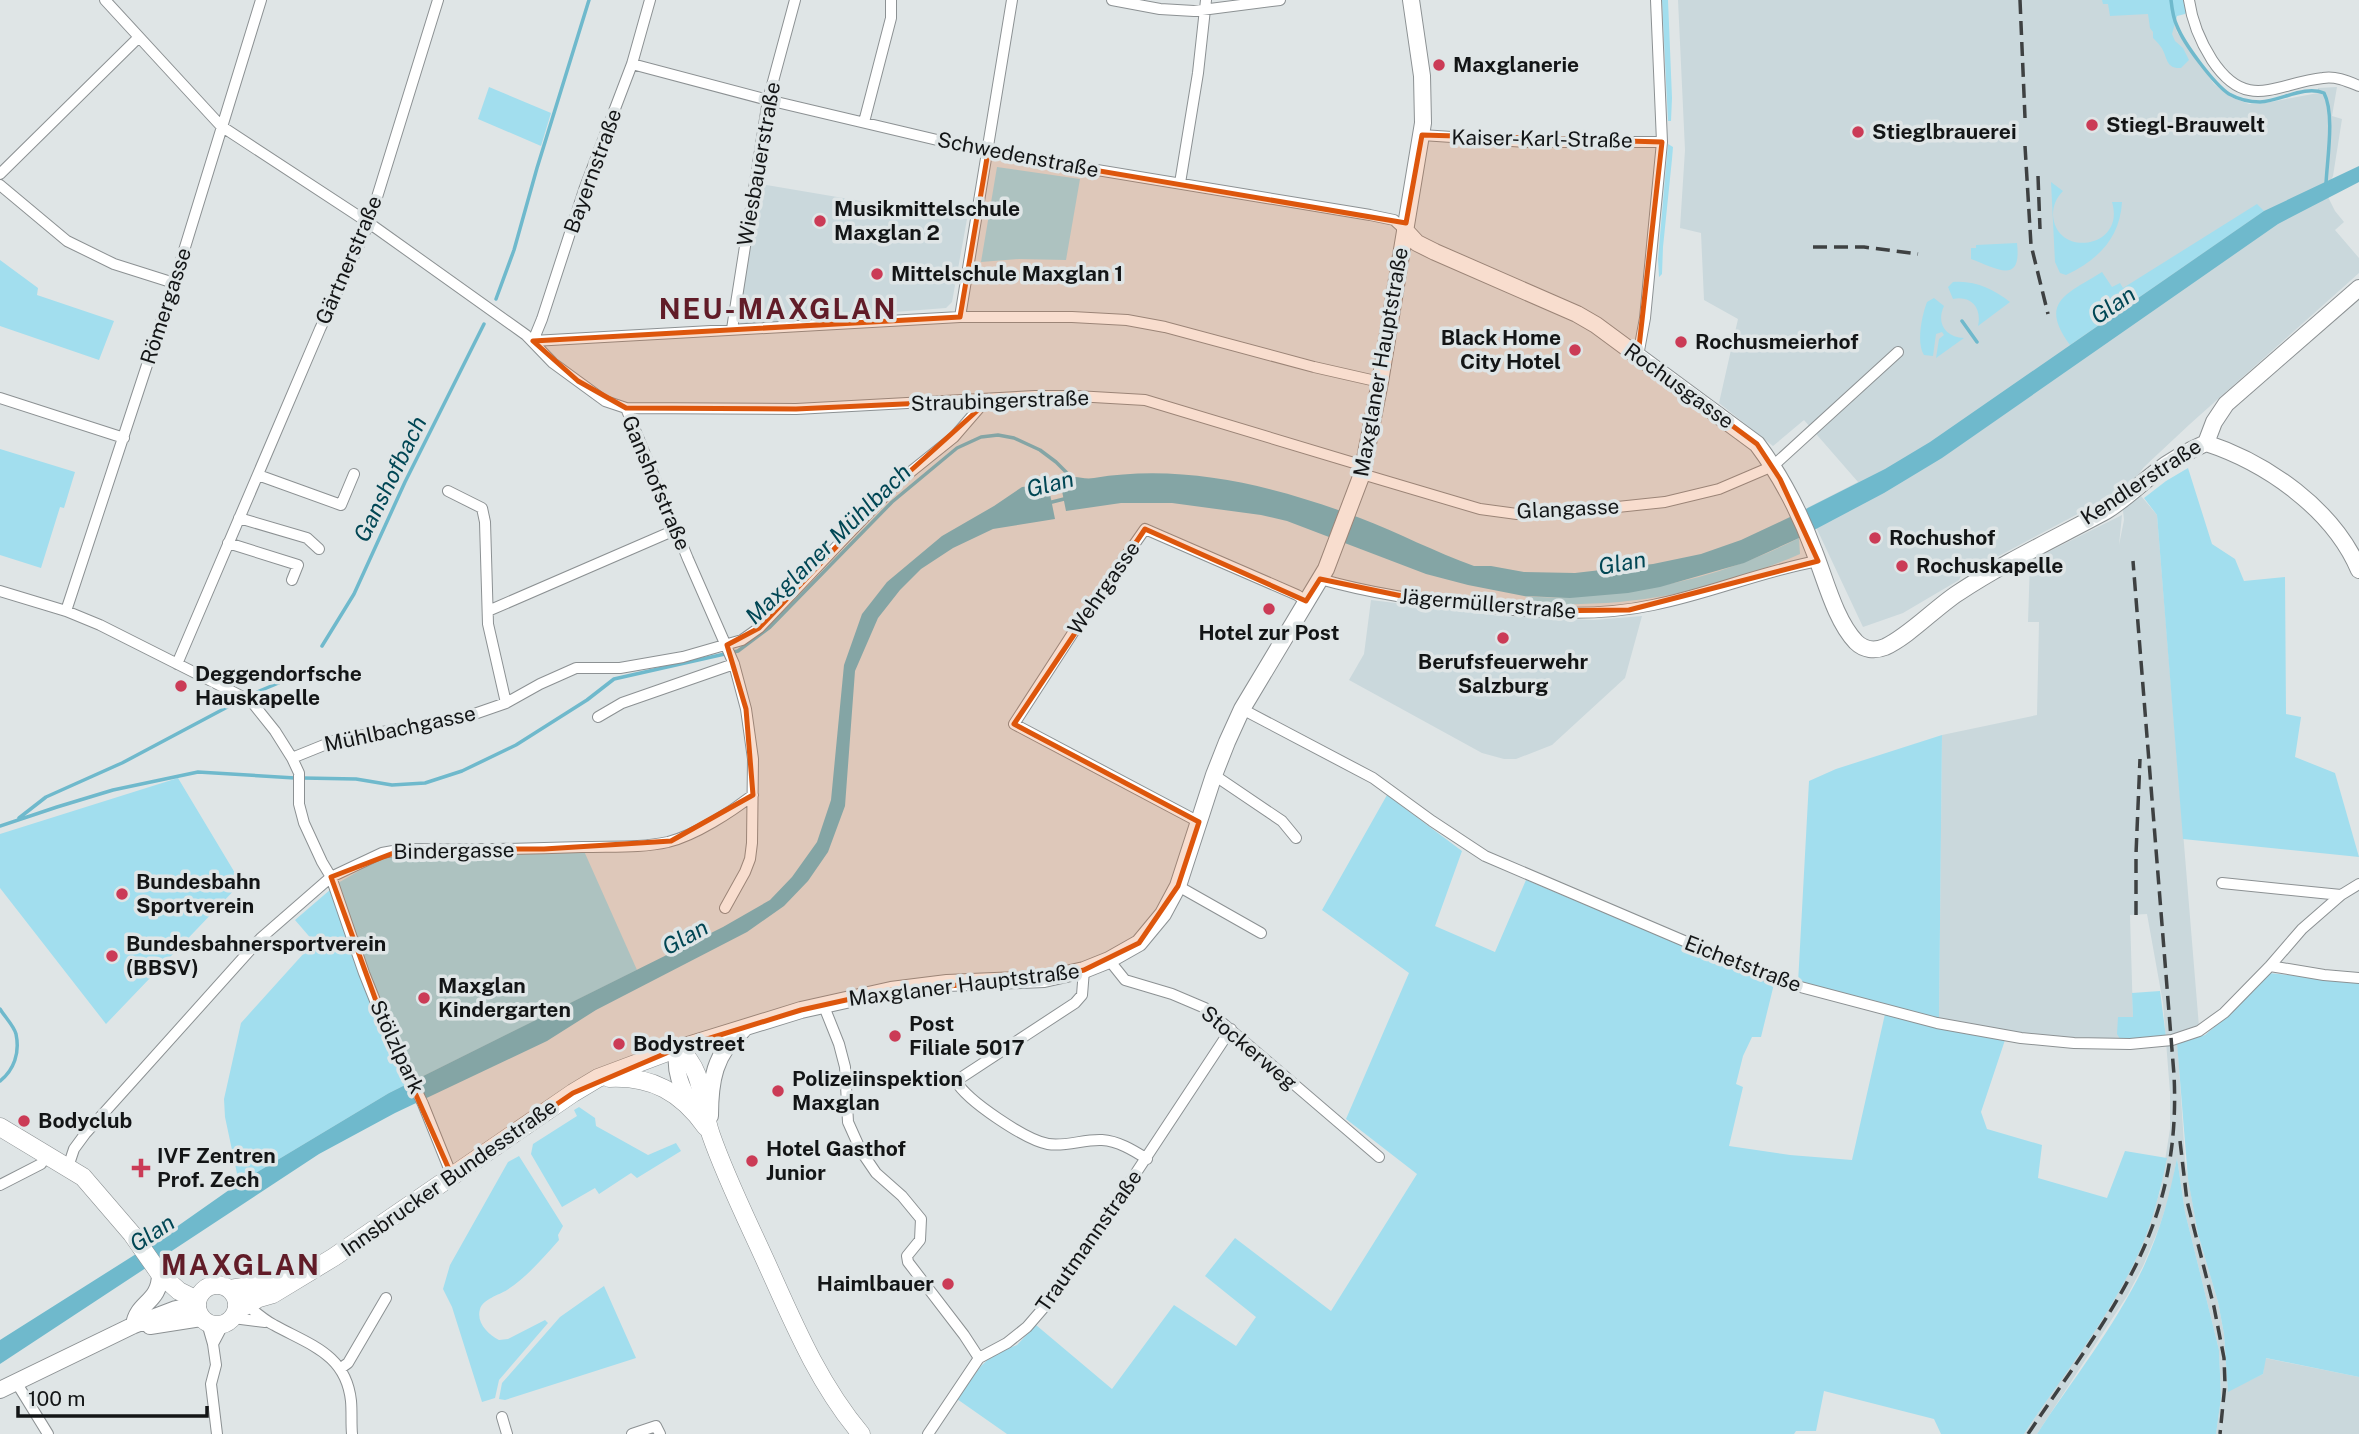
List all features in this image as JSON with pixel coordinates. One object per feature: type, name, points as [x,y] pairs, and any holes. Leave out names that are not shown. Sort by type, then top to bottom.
[{"type":"main road","points":[[678,1048],[688,1057],[699,1076],[710,1133]]},
{"type":"main road","name":"Innsbrucker Bundesstraße","points":[[219,1307],[299,1277],[334,1257],[598,1078],[678,1048]]},
{"type":"main road","points":[[598,1078],[629,1077],[649,1081],[681,1100],[696,1114],[710,1133],[811,1361],[861,1434]]},
{"type":"main road","points":[[0,1127],[83,1177],[140,1245],[159,1273],[179,1292],[219,1307]]},
{"type":"street","name":"Ganshofstraße","points":[[105,0],[221,126],[369,223],[533,341],[552,363],[605,401],[626,408],[675,530],[730,654],[746,709],[753,759],[750,859],[746,872],[725,908]]},
{"type":"street","name":"Römergasse","points":[[66,611],[174,283],[261,0]]},
{"type":"street","name":"Gärtnerstraße","points":[[177,664],[320,329],[369,223],[438,0]]},
{"type":"street","name":"Bayernstraße","points":[[533,341],[584,190],[632,64],[650,0]]},
{"type":"street","name":"Wiesbauerstraße","points":[[732,329],[768,100],[795,0]]},
{"type":"street","points":[[864,122],[891,18],[891,0]]},
{"type":"street","points":[[960,317],[1012,0]]},
{"type":"street","points":[[1112,0],[1160,9],[1280,0]]},
{"type":"street","name":"Maxglaner Hauptstraße","points":[[678,1048],[823,1004],[922,986],[1044,979],[1084,970],[1110,960],[1139,943],[1163,914],[1178,886],[1214,775],[1242,709],[1320,579],[1349,512],[1363,470],[1422,135],[1422,76],[1411,0]]},
{"type":"street","points":[[1637,356],[1645,318],[1662,142],[1656,0]]},
{"type":"street","points":[[2189,0],[2197,33],[2219,69],[2236,86],[2270,90],[2323,78],[2343,79],[2359,86]]},
{"type":"street","points":[[1180,183],[1206,5]]},
{"type":"street","points":[[0,174],[139,37]]},
{"type":"street","name":"Schwedenstraße","points":[[632,64],[768,100],[988,152],[1370,215],[1394,220],[1405,230]]},
{"type":"street","name":"Kaiser-Karl-Straße","points":[[1422,135],[1527,142],[1662,142]]},
{"type":"street","points":[[0,185],[67,242],[114,264],[174,283]]},
{"type":"street","name":"Rochusgasse","points":[[1405,230],[1417,243],[1435,252],[1577,314],[1596,325],[1757,444],[1773,466],[1796,510],[1830,593],[1855,641]]},
{"type":"street","name":"Kendlerstraße","points":[[1855,641],[1863,647],[1874,649],[1892,643],[1958,593],[2106,510],[2168,463],[2206,443],[2214,422],[2226,404],[2359,288]]},
{"type":"street","points":[[533,341],[960,317],[1072,317],[1127,320],[1165,327],[1380,382]]},
{"type":"street","name":"Glangasse","points":[[1363,470],[1480,509],[1517,514],[1570,512],[1665,502],[1719,489],[1773,466],[1898,352]]},
{"type":"street","name":"Straubingerstraße","points":[[626,408],[796,409],[1076,396],[1145,400],[1363,470]]},
{"type":"street","points":[[0,398],[124,438]]},
{"type":"street","name":"Mühlbachgasse","points":[[598,717],[621,703],[730,654],[742,640],[759,628],[898,482],[954,437],[986,400]]},
{"type":"street","points":[[2206,443],[2260,466],[2294,490],[2340,537],[2359,570]]},
{"type":"street","points":[[258,475],[341,505],[354,474]]},
{"type":"street","points":[[447,491],[482,509],[485,522],[488,624],[506,703]]},
{"type":"street","points":[[239,518],[307,538],[319,549]]},
{"type":"street","points":[[488,611],[675,530]]},
{"type":"street","name":"Wehrgasse","points":[[1199,822],[1014,724],[1080,622],[1145,530],[1306,601]]},
{"type":"street","points":[[229,543],[298,565],[292,580]]},
{"type":"street","name":"Jägermüllerstraße","points":[[1320,579],[1426,601],[1526,611],[1604,612],[1641,608],[1705,594],[1818,561]]},
{"type":"street","points":[[0,590],[100,625],[246,698],[292,758]]},
{"type":"street","name":"Mühlbachgasse","points":[[292,758],[339,739],[457,720],[506,703],[576,668],[621,668],[683,657],[730,654]]},
{"type":"street","name":"Eichetstraße","points":[[1242,709],[1373,778],[1485,856],[1778,981],[1937,1023],[2021,1038],[2074,1043],[2151,1043],[2186,1037],[2210,1025],[2270,966],[2302,929],[2341,895],[2359,884]]},
{"type":"street","name":"Stölzlpark","points":[[292,758],[299,773],[299,804],[304,823],[331,877],[374,998],[425,1108],[452,1176]]},
{"type":"street","points":[[1214,775],[1282,821],[1296,838]]},
{"type":"street","name":"Bindergasse","points":[[68,1167],[74,1149],[85,1134],[211,993],[261,939],[331,877],[382,853],[404,849],[544,849],[645,845],[671,841],[706,825],[753,795]]},
{"type":"street","points":[[2222,883],[2341,895]]},
{"type":"street","points":[[1178,886],[1261,933]]},
{"type":"street","name":"Stockerweg","points":[[1110,960],[1125,980],[1205,1007],[1379,1157]]},
{"type":"street","points":[[2270,966],[2359,978]]},
{"type":"street","points":[[1084,970],[1082,995],[1075,1003],[956,1081],[975,1103],[1034,1140],[1059,1145],[1102,1140],[1115,1142],[1147,1159]]},
{"type":"street","points":[[823,1004],[845,1066],[848,1122],[852,1132],[876,1173],[902,1196],[921,1219],[920,1240],[907,1256],[908,1262],[979,1358]]},
{"type":"street","points":[[710,1133],[712,1081],[716,1064],[730,1043],[749,1026]]},
{"type":"street","name":"Trautmannstraße","points":[[928,1434],[979,1358],[1007,1343],[1027,1327],[1058,1291],[1231,1029]]},
{"type":"street","points":[[678,1048],[675,1060],[677,1075],[696,1114]]},
{"type":"street","points":[[0,1185],[41,1164],[48,1154]]},
{"type":"street","points":[[134,1325],[135,1316],[158,1293],[159,1273]]},
{"type":"street","points":[[341,1368],[348,1363],[386,1298]]},
{"type":"street","points":[[219,1307],[271,1324]]},
{"type":"street","points":[[217,1434],[211,1384],[216,1364],[213,1343],[219,1307]]},
{"type":"street","points":[[0,1390],[134,1325],[176,1309],[219,1307],[271,1324],[309,1343],[333,1359],[341,1368],[351,1401],[352,1434]]},
{"type":"street","points":[[16,1382],[48,1434]]},
{"type":"street","points":[[502,1417],[507,1434]]},
{"type":"street","points":[[632,1434],[656,1426],[660,1434]]},
{"type":"highlighted area","points":[[1422,135],[1662,142],[1638,356],[1757,444],[1780,479],[1818,561],[1629,610],[1526,611],[1426,601],[1320,579],[1306,601],[1145,529],[1014,724],[1199,822],[1178,886],[1139,943],[1084,970],[1044,979],[891,990],[801,1010],[678,1048],[573,1093],[452,1176],[384,1023],[331,877],[404,849],[544,849],[671,841],[753,795],[746,709],[727,645],[759,628],[898,482],[989,400],[796,409],[626,408],[578,381],[533,341],[960,317],[988,152],[1406,223]]},
{"type":"shaded area","points":[[1662,0],[1668,0],[1671,121],[1668,121]]},
{"type":"shaded area","points":[[1678,0],[2180,0],[2171,13],[2177,32],[2214,84],[2231,97],[2249,104],[2260,104],[2318,93],[2318,88],[2337,87],[2332,116],[2342,119],[2333,176],[2325,191],[2344,222],[2335,230],[2359,258],[2359,273],[2190,424],[2144,467],[2131,484],[2157,515],[2199,1027],[2177,1035],[2185,1160],[2198,1234],[2218,1302],[2224,1334],[2228,1391],[2263,1374],[2265,1358],[2359,1377],[2359,1434],[2216,1434],[2221,1398],[2219,1350],[2185,1212],[2177,1158],[2171,1191],[2159,1228],[2127,1296],[2037,1434],[2024,1434],[2111,1305],[2135,1261],[2160,1192],[2170,1129],[2163,1003],[2147,914],[2130,915],[2133,1017],[2120,1039],[2049,1036],[1993,1030],[1939,1020],[1942,735],[2037,715],[2039,622],[2028,622],[2030,561],[2122,515],[2119,545],[2124,520],[2121,491],[1961,576],[1959,580],[1903,613],[1863,627],[1807,508],[1858,482],[1804,420],[1773,446],[1719,403],[1738,319],[1704,300],[1701,233],[1680,228],[1685,150]]},
{"type":"shaded area","points":[[2102,0],[2187,0],[2188,10],[2177,16],[2172,34],[2189,60],[2181,68],[2172,67],[2153,38],[2148,14],[2110,16],[2108,4],[2103,4]]},
{"type":"shaded area","points":[[489,87],[551,113],[541,146],[478,119]]},
{"type":"shaded area","points":[[1668,144],[1673,147],[1662,274],[1659,277],[1658,259]]},
{"type":"shaded area","points":[[2359,166],[2359,182],[2278,224],[1942,458],[1884,493],[1799,538],[1744,563],[1660,587],[1570,598],[1524,596],[1426,574],[1287,521],[1261,515],[1172,503],[1121,503],[1066,511],[1061,486],[1066,485],[1063,479],[1162,473],[1229,480],[1296,496],[1374,524],[1474,566],[1524,572],[1575,573],[1653,564],[1701,554],[1741,540],[1885,469],[1930,442],[2264,211]]},
{"type":"shaded area","points":[[997,167],[1080,179],[1066,260],[1019,259],[981,262]]},
{"type":"shaded area","points":[[2051,182],[2063,191],[2054,208],[2057,229],[2065,238],[2077,242],[2100,238],[2109,230],[2114,218],[2112,202],[2122,202],[2112,237],[2097,255],[2066,275],[2060,273],[2055,262]]},
{"type":"shaded area","points":[[760,184],[967,219],[952,302],[946,308],[741,324],[737,320]]},
{"type":"shaded area","points":[[2257,204],[2264,211],[2070,345],[2057,319],[2057,309],[2068,293],[2102,272],[2112,287],[2120,283],[2123,288]]},
{"type":"shaded area","points":[[2017,243],[2015,265],[2011,269],[1998,269],[1971,259],[1971,248],[1976,248],[1976,245]]},
{"type":"shaded area","points":[[0,260],[38,288],[37,295],[114,321],[99,360],[0,326]]},
{"type":"shaded area","points":[[1953,282],[1969,282],[1983,286],[2010,302],[1978,326],[1978,314],[1974,305],[1965,299],[1953,299],[1948,287]]},
{"type":"shaded area","points":[[1934,298],[1944,306],[1941,318],[1947,332],[1964,338],[1936,358],[1939,339],[1944,335],[1942,332],[1936,334],[1933,356],[1924,355],[1920,336],[1927,302]]},
{"type":"shaded area","points":[[0,449],[75,472],[64,508],[60,507],[41,568],[0,555]]},
{"type":"shaded area","points":[[2188,468],[2212,544],[2235,559],[2244,581],[2285,577],[2286,714],[2301,717],[2295,757],[2335,773],[2359,857],[2183,839],[2157,515],[2144,498]]},
{"type":"shaded area","points":[[1048,484],[1055,519],[993,529],[953,548],[921,569],[878,618],[855,671],[845,806],[828,852],[808,881],[784,906],[747,932],[596,1010],[547,1041],[395,1113],[319,1154],[0,1364],[0,1340],[155,1242],[239,1183],[389,1093],[723,927],[770,900],[792,877],[817,842],[831,800],[844,665],[862,614],[887,582],[942,536],[1022,487]]},
{"type":"shaded area","points":[[1799,538],[1800,554],[1720,583],[1665,596],[1609,603],[1548,605],[1524,596],[1578,596],[1636,590],[1684,581],[1752,559]]},
{"type":"shaded area","points":[[1371,600],[1500,616],[1594,620],[1642,616],[1625,678],[1552,745],[1516,759],[1504,759],[1482,753],[1349,680],[1364,654]]},
{"type":"shaded area","points":[[1942,735],[1939,1020],[1798,983],[1809,781],[1836,769]]},
{"type":"shaded area","name":"Bundesbahnersportverein (BBSV)","points":[[178,778],[241,883],[106,1024],[0,888],[0,834]]},
{"type":"shaded area","points":[[1387,795],[1462,851],[1435,926],[1495,952],[1526,880],[1774,984],[1761,1037],[1752,1037],[1743,1056],[1736,1084],[1743,1087],[1729,1146],[1852,1160],[1885,1014],[2005,1040],[1981,1112],[1987,1129],[2042,1145],[2038,1178],[2107,1198],[2125,1151],[2167,1158],[2141,1249],[2123,1284],[2097,1328],[2024,1434],[1941,1434],[1934,1419],[1824,1391],[1816,1431],[1796,1431],[1794,1434],[1007,1434],[957,1399],[981,1366],[994,1354],[1017,1345],[1036,1325],[1112,1389],[1174,1305],[1236,1346],[1256,1317],[1205,1276],[1235,1238],[1331,1311],[1417,1174],[1346,1119],[1409,973],[1322,910]]},
{"type":"shaded area","points":[[584,851],[637,970],[389,1093],[239,1183],[225,1117],[224,1099],[241,1023],[314,942],[295,920],[338,883],[383,857],[429,854],[465,857]]},
{"type":"shaded area","points":[[2269,973],[2359,982],[2359,1377],[2266,1358],[2263,1374],[2228,1392],[2224,1334],[2218,1302],[2198,1234],[2188,1179],[2177,1043],[2205,1035]]},
{"type":"shaded area","points":[[2160,991],[2166,1037],[2120,1039],[2117,1034],[2118,1017],[2133,1017],[2132,993]]},
{"type":"shaded area","points":[[579,1107],[595,1118],[596,1126],[648,1155],[676,1143],[681,1151],[637,1178],[631,1173],[599,1194],[595,1188],[562,1207],[531,1154],[533,1144],[577,1116],[574,1110]]},
{"type":"shaded area","points":[[519,1156],[563,1226],[558,1235],[559,1240],[534,1267],[514,1285],[484,1303],[480,1309],[484,1328],[499,1340],[508,1339],[545,1320],[548,1323],[499,1380],[495,1398],[482,1402],[452,1307],[443,1289],[450,1265],[508,1162]]},
{"type":"shaded area","points":[[2177,1158],[2185,1212],[2219,1350],[2221,1398],[2216,1434],[2037,1434],[2133,1288],[2155,1240]]},
{"type":"shaded area","points":[[604,1286],[636,1358],[505,1400],[499,1399],[502,1383],[560,1317]]},
{"type":"waterway","name":"Ganshofbach","points":[[496,299],[514,250],[589,0]]},
{"type":"waterway","points":[[2171,0],[2175,20],[2186,43],[2208,73],[2229,94],[2260,102],[2300,92],[2324,93],[2330,125],[2326,184]]},
{"type":"waterway","points":[[1962,321],[1977,342]]},
{"type":"waterway","name":"Ganshofbach","points":[[322,646],[354,594],[405,482],[484,324]]},
{"type":"waterway","name":"Maxglaner Mühlbach","points":[[303,778],[356,779],[392,785],[425,783],[462,771],[516,745],[587,700],[614,679],[738,651],[770,627],[892,502],[957,448],[981,437],[998,435],[1014,438],[1040,450],[1074,480]]},
{"type":"waterway","name":"Glan","points":[[1048,503],[1068,498]]},
{"type":"waterway","name":"Ganshofbach","points":[[257,692],[288,679]]},
{"type":"waterway","name":"Ganshofbach","points":[[19,818],[46,797],[122,763],[233,704]]},
{"type":"waterway","name":"Maxglaner Mühlbach","points":[[0,826],[113,790],[198,772],[295,778]]},
{"type":"waterway","name":"Maxglaner Mühlbach","points":[[0,1009],[15,1031],[17,1041],[12,1066],[0,1081]]},
{"type":"railway","points":[[2020,0],[2025,118]]},
{"type":"railway","points":[[2025,146],[2031,245],[2048,314]]},
{"type":"railway","points":[[2038,176],[2040,229]]},
{"type":"railway","points":[[1813,247],[1864,247],[1918,254]]},
{"type":"railway","points":[[2028,1434],[2087,1348],[2135,1267],[2153,1225],[2166,1180],[2173,1130],[2174,1075],[2133,561]]},
{"type":"railway","points":[[2136,915],[2140,759]]},
{"type":"railway","points":[[2180,1141],[2187,1201],[2224,1358],[2225,1384],[2220,1434]]},
{"type":"place","name":"Maxglanerie","points":[[1439,65]]},
{"type":"place","name":"Stiegl-Brauwelt","points":[[2092,125]]},
{"type":"place","name":"Stieglbrauerei","points":[[1858,132]]},
{"type":"place","name":"Musikmittelschule Maxglan 2","points":[[820,221]]},
{"type":"place","name":"Mittelschule Maxglan 1","points":[[877,274]]},
{"type":"place","name":"Rochusmeierhof","points":[[1681,342]]},
{"type":"place","name":"Black Home City Hotel","points":[[1575,350]]},
{"type":"place","name":"Rochushof","points":[[1875,538]]},
{"type":"place","name":"Rochuskapelle","points":[[1902,566]]},
{"type":"place","name":"Hotel zur Post","points":[[1269,609]]},
{"type":"place","name":"Berufsfeuerwehr Salzburg","points":[[1503,638]]},
{"type":"place","name":"Deggendorfsche Hauskapelle","points":[[181,686]]},
{"type":"place","name":"Bundesbahn Sportverein","points":[[122,894]]},
{"type":"place","name":"Bundesbahnersportverein (BBSV)","points":[[112,956]]},
{"type":"place","name":"Maxglan Kindergarten","points":[[424,998]]},
{"type":"place","name":"Post Filiale 5017","points":[[895,1036]]},
{"type":"place","name":"Bodystreet","points":[[619,1044]]},
{"type":"place","name":"Polizeiinspektion Maxglan","points":[[778,1091]]},
{"type":"place","name":"Bodyclub","points":[[24,1121]]},
{"type":"place","name":"Hotel Gasthof Junior","points":[[752,1161]]},
{"type":"place","name":"IVF Zentren Prof. Zech","points":[[141,1168]]},
{"type":"place","name":"Haimlbauer","points":[[948,1284]]},
{"type":"district","name":"NEU-MAXGLAN","points":[[778,309]]},
{"type":"district","name":"MAXGLAN","points":[[241,1265]]}]
